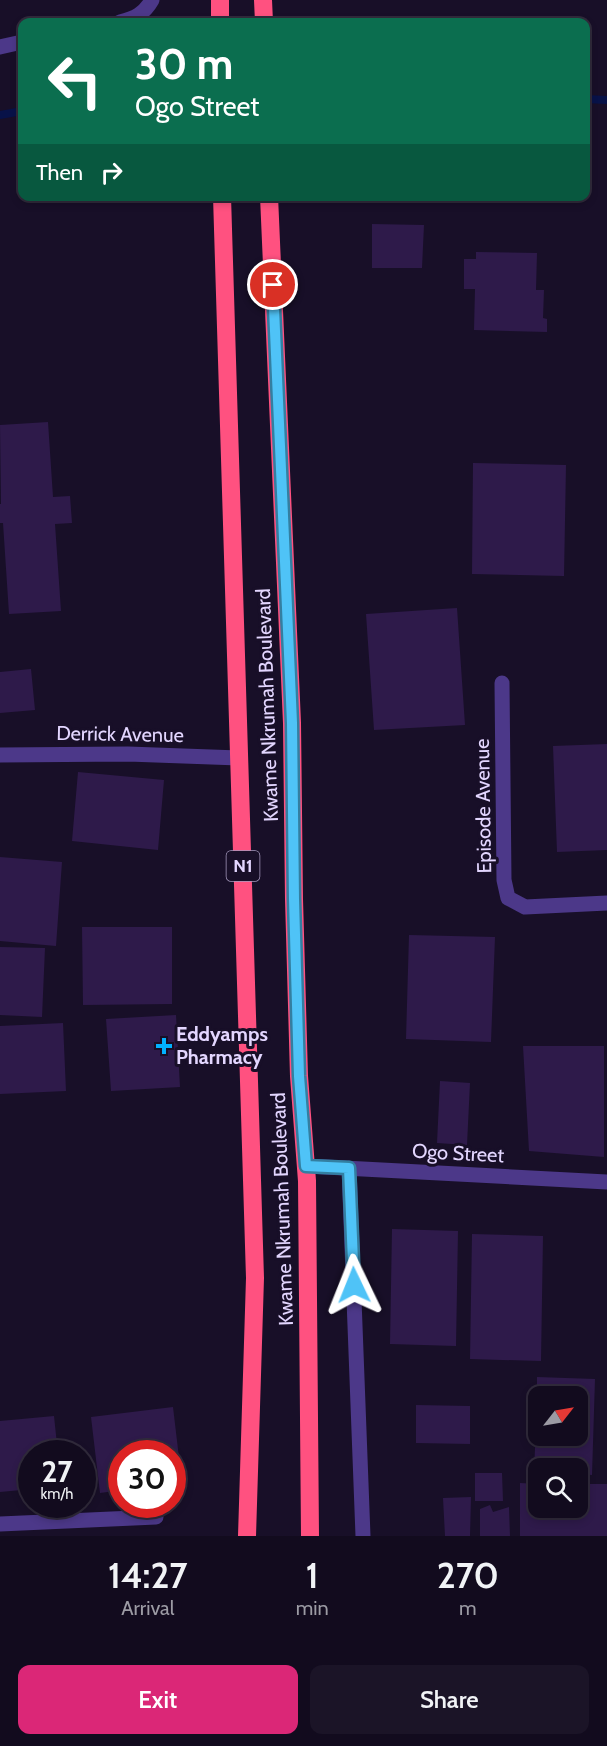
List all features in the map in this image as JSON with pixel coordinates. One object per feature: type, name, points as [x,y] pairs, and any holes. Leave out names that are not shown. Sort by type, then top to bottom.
[{"type":"highway","name":"Kwame Nkrumah Boulevard","points":[[222,201],[255,1278],[247,1536]]},
{"type":"highway","name":"Kwame Nkrumah Boulevard","points":[[269,201],[292,723],[299,1064],[306,1166],[310,1536]]},
{"type":"street","points":[[132,18],[146,10],[152,0]]},
{"type":"street","points":[[0,47],[18,43]]},
{"type":"street","name":"Episode Avenue","points":[[502,683],[504,880],[508,898],[525,907],[607,903]]},
{"type":"street","name":"Derrick Avenue","points":[[0,754],[128,754],[239,758]]},
{"type":"street","name":"Ogo Street","points":[[306,1166],[607,1182]]},
{"type":"street","points":[[349,1168],[363,1536]]},
{"type":"street","points":[[0,1524],[134,1518]]},
{"type":"building","points":[[372,224],[424,225],[422,268],[372,268]]},
{"type":"building","points":[[476,252],[537,253],[536,290],[544,290],[543,318],[547,319],[547,332],[474,330],[475,289],[464,289],[464,259],[476,259]]},
{"type":"building","points":[[48,422],[53,497],[70,496],[72,523],[55,524],[61,611],[9,614],[3,523],[0,523],[0,425]]},
{"type":"building","points":[[473,463],[566,465],[564,576],[472,574]]},
{"type":"building","points":[[457,608],[465,725],[374,730],[366,614]]},
{"type":"building","points":[[31,669],[35,710],[0,713],[0,672]]},
{"type":"building","points":[[607,744],[607,850],[557,852],[553,746]]},
{"type":"building","points":[[78,772],[164,780],[158,850],[72,841]]},
{"type":"building","points":[[0,857],[62,862],[56,946],[0,941]]},
{"type":"building","points":[[82,927],[172,927],[172,1004],[83,1005]]},
{"type":"building","points":[[409,935],[495,937],[491,1042],[406,1039]]},
{"type":"building","points":[[0,947],[45,948],[42,1017],[0,1015]]},
{"type":"building","points":[[176,1015],[180,1087],[111,1091],[106,1019]]},
{"type":"building","points":[[63,1023],[66,1091],[0,1094],[0,1026]]},
{"type":"building","points":[[523,1046],[604,1046],[604,1157],[529,1151]]},
{"type":"building","points":[[440,1081],[470,1083],[467,1145],[437,1143]]},
{"type":"building","points":[[392,1229],[458,1231],[456,1346],[390,1344]]},
{"type":"building","points":[[472,1234],[543,1236],[541,1361],[470,1359]]},
{"type":"building","points":[[537,1377],[595,1379],[592,1475],[588,1475],[588,1458],[535,1458],[535,1446],[588,1446],[588,1386],[537,1386]]},
{"type":"building","points":[[416,1405],[470,1406],[470,1444],[416,1443]]},
{"type":"building","points":[[173,1407],[177,1440],[108,1440],[108,1492],[100,1493],[96,1440],[94,1440],[91,1417]]},
{"type":"building","points":[[54,1416],[57,1440],[18,1440],[18,1490],[0,1492],[0,1421]]},
{"type":"building","points":[[475,1473],[502,1473],[503,1501],[475,1501]]},
{"type":"building","points":[[520,1483],[528,1483],[528,1518],[588,1518],[588,1484],[607,1484],[607,1536],[520,1536]]},
{"type":"building","points":[[471,1497],[470,1536],[445,1536],[443,1498]]},
{"type":"building","points":[[490,1505],[493,1512],[509,1507],[510,1536],[480,1536],[480,1509]]},
{"type":"waterway","points":[[590,99],[607,100]]},
{"type":"waterway","points":[[0,115],[18,112]]},
{"type":"place","name":"Eddyamps Pharmacy","points":[[164,1046]]},
{"type":"route","points":[[273,285],[292,723],[299,1076],[306,1166],[349,1168],[354,1285]]}]
